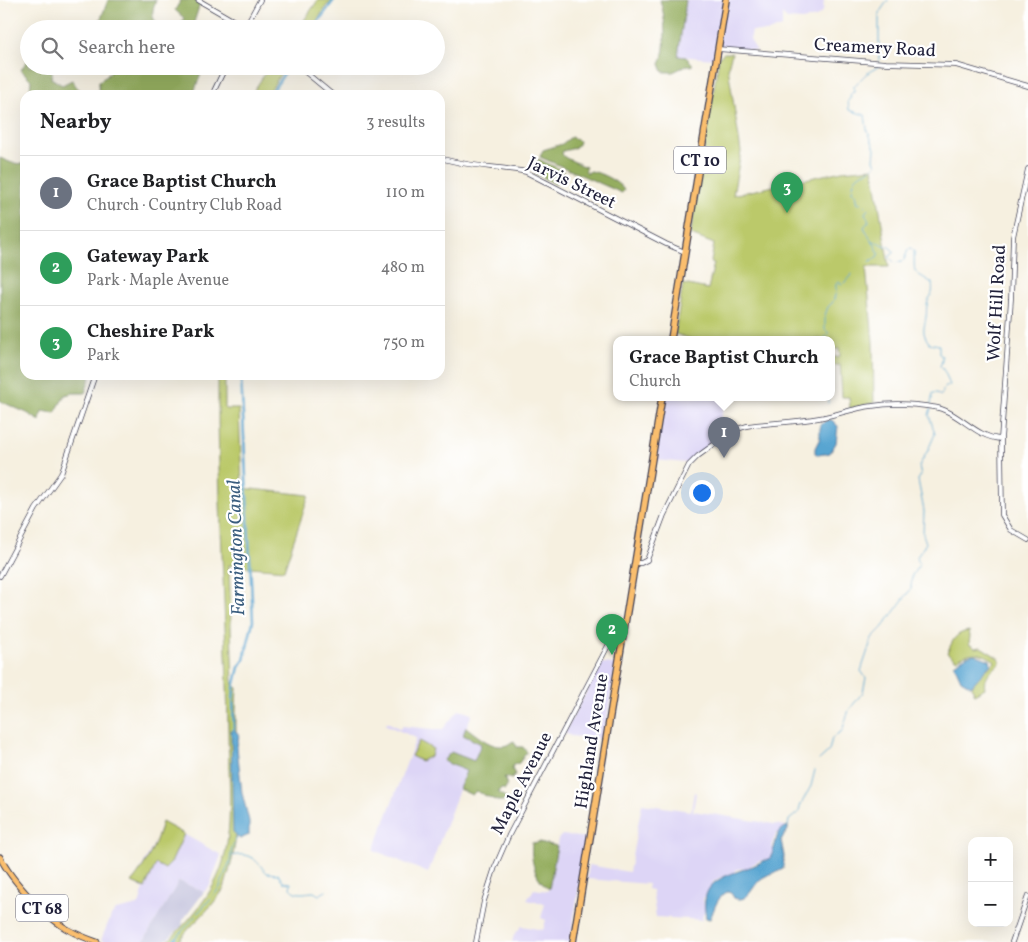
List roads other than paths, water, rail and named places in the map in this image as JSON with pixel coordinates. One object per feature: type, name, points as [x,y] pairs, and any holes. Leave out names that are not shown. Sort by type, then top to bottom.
[{"type":"highway","name":"CT 10","points":[[671,336],[726,0]]},
{"type":"highway","name":"Highland Avenue","points":[[573,942],[661,401]]},
{"type":"main road","name":"CT 68","points":[[0,857],[6,870],[17,884],[52,917],[67,929],[98,942]]},
{"type":"street","points":[[198,0],[232,20]]},
{"type":"street","points":[[249,20],[260,0]]},
{"type":"street","name":"Creamery Road","points":[[718,49],[877,63],[963,66],[1028,86]]},
{"type":"street","points":[[214,90],[222,75]]},
{"type":"street","points":[[309,75],[327,90]]},
{"type":"street","name":"Jarvis Street","points":[[445,159],[475,166],[526,172],[685,252]]},
{"type":"street","name":"Wolf Hill Road","points":[[1028,170],[1013,237],[1011,299],[1001,439],[1002,515],[1011,530],[1028,540]]},
{"type":"street","points":[[0,576],[36,509],[61,474],[93,380]]},
{"type":"street","points":[[636,563],[645,563],[647,560],[664,515],[689,465],[698,456],[734,430],[747,426],[818,418],[875,405],[927,406],[948,411],[980,432],[995,439],[1001,439]]},
{"type":"street","name":"Maple Avenue","points":[[476,942],[484,902],[509,835],[610,644],[623,637]]},
{"type":"street","points":[[1012,942],[1028,896]]},
{"type":"water","points":[[827,420],[832,420],[838,426],[836,443],[830,453],[818,455],[815,453],[815,448],[820,437],[820,427]]},
{"type":"water","points":[[974,654],[990,660],[991,664],[971,686],[961,680],[954,664]]},
{"type":"water","points":[[231,731],[236,731],[239,735],[237,747],[242,793],[249,821],[249,835],[240,839],[233,833]]},
{"type":"water","points":[[788,826],[788,830],[781,840],[784,856],[783,869],[760,880],[744,898],[734,898],[730,891],[726,893],[717,902],[710,919],[706,918],[706,896],[714,883],[728,875],[769,859],[772,855],[777,836]]},
{"type":"waterway","name":"Farmington Canal","points":[[320,20],[334,0]]},
{"type":"waterway","points":[[888,0],[879,13],[879,66],[866,74],[854,86],[854,91],[848,101],[849,110],[865,115],[867,129],[875,149],[874,160],[876,165],[857,177],[852,192],[856,194],[858,204],[861,202],[868,209],[865,213],[869,221],[864,227],[871,240],[889,247],[895,252],[889,257],[895,263],[904,260],[908,250],[911,248],[914,251],[914,265],[917,274],[932,283],[932,294],[927,305],[924,333],[929,343],[939,345],[939,354],[942,356],[940,366],[950,385],[944,388],[940,396],[937,393],[933,393],[931,404]]},
{"type":"waterway","name":"Farmington Canal","points":[[273,90],[283,75]]},
{"type":"waterway","points":[[869,262],[877,257],[879,253],[872,240]]},
{"type":"waterway","points":[[844,283],[852,274]]},
{"type":"waterway","points":[[826,336],[829,333],[825,330],[825,315],[828,307],[833,302],[836,284],[839,282],[842,284]]},
{"type":"waterway","name":"Farmington Canal","points":[[234,732],[234,688],[239,667],[244,660],[253,621],[241,380]]},
{"type":"waterway","points":[[819,760],[829,751],[832,738],[842,731],[849,710],[863,692],[866,678],[861,671],[872,638],[882,628],[911,589],[912,575],[919,565],[917,557],[926,543],[923,534],[924,511],[918,480],[921,475],[919,466],[935,434],[929,415],[931,408]]},
{"type":"waterway","points":[[788,826],[789,820],[799,812],[800,806],[811,786],[815,770]]},
{"type":"waterway","points":[[176,938],[219,889],[230,861],[232,847],[237,838]]},
{"type":"waterway","points":[[232,856],[249,856],[267,873],[278,874],[283,882],[291,883],[290,888],[295,892],[314,892],[319,895],[326,891]]},
{"type":"waterway","name":"Farmington Canal","points":[[173,942],[176,938]]},
{"type":"place","name":"Cheshire Park","points":[[787,213]]},
{"type":"place","name":"Grace Baptist Church","points":[[724,458]]},
{"type":"place","name":"Gateway Park","points":[[612,655]]}]
